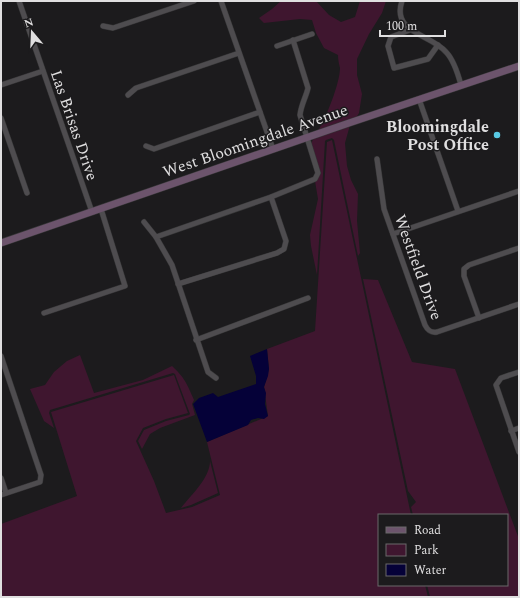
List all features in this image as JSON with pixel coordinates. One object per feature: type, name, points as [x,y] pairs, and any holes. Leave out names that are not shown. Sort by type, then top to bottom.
[{"type":"main road","name":"West Bloomingdale Avenue","points":[[1,243],[327,130],[519,66]]},
{"type":"street","name":"Las Brisas Drive","points":[[19,1],[92,212]]},
{"type":"street","points":[[103,26],[113,28],[194,1]]},
{"type":"street","points":[[221,1],[273,149]]},
{"type":"street","points":[[402,1],[399,9],[402,21],[410,30],[446,51],[450,57],[461,85]]},
{"type":"street","points":[[410,30],[391,37],[388,46],[394,68],[428,59],[438,45]]},
{"type":"street","points":[[276,46],[312,34]]},
{"type":"street","points":[[156,237],[271,197],[315,179],[318,173],[300,115],[301,107],[308,88],[293,40]]},
{"type":"street","points":[[128,95],[136,88],[239,53]]},
{"type":"street","points":[[1,85],[43,71]]},
{"type":"street","points":[[419,99],[458,211]]},
{"type":"street","points":[[146,146],[154,149],[260,112]]},
{"type":"street","points":[[1,118],[27,193]]},
{"type":"street","name":"Westfield Drive","points":[[377,159],[384,209],[428,330],[431,332],[437,332],[479,318]]},
{"type":"street","points":[[393,234],[519,191]]},
{"type":"street","points":[[178,284],[277,253],[284,248],[286,241],[271,197]]},
{"type":"street","points":[[44,313],[125,286],[101,208]]},
{"type":"street","points":[[144,222],[156,237],[172,265],[208,372],[216,378]]},
{"type":"street","points":[[519,248],[469,265],[464,270],[464,276],[479,318],[519,304]]},
{"type":"street","points":[[196,340],[308,298]]},
{"type":"street","points":[[1,356],[41,475],[40,482],[4,494],[1,478]]},
{"type":"street","points":[[519,372],[501,378],[496,385],[519,452]]},
{"type":"street","points":[[511,431],[519,428]]},
{"type":"green space","points":[[281,1],[316,1],[329,15],[341,22],[355,17],[360,1],[386,1],[382,13],[369,34],[357,59],[357,75],[362,94],[359,113],[356,118],[318,131],[338,82],[340,68],[338,55],[324,48],[316,33],[312,20],[300,19],[264,23],[259,18]]},
{"type":"green space","points":[[350,125],[345,143],[347,166],[351,180],[358,194],[357,221],[360,253],[358,256],[334,140],[332,138],[325,141],[317,275],[310,235],[318,199],[315,181],[317,180],[311,144],[314,137]]},
{"type":"green space","points":[[332,140],[411,514],[378,514],[378,586],[425,586],[428,597],[1,597],[1,524],[77,496],[51,412],[174,375],[188,413],[166,419],[143,428],[136,441],[154,481],[166,513],[192,507],[220,495],[207,442],[268,416],[264,387],[269,369],[267,349],[315,331],[327,142]]},
{"type":"green space","points":[[363,279],[378,280],[412,362],[455,369],[519,539],[519,597],[430,597],[427,586],[508,586],[508,514],[413,514],[411,507],[416,502],[408,491]]},
{"type":"green space","points":[[80,355],[94,393],[143,380],[172,366],[183,378],[194,400],[192,404],[195,415],[160,428],[150,434],[142,449],[138,441],[144,430],[166,421],[190,414],[175,374],[173,373],[50,410],[49,413],[54,428],[44,421],[30,389],[45,385],[54,372],[67,361]]},
{"type":"green space","points":[[210,461],[218,493],[181,508],[195,492],[207,474]]},
{"type":"water","points":[[267,349],[269,369],[264,387],[266,393],[265,404],[268,416],[264,419],[258,418],[251,420],[248,425],[207,442],[193,404],[199,398],[213,393],[218,397],[256,384],[256,376],[250,356]]},
{"type":"place","name":"Bloomingdale Post Office","points":[[497,135]]}]
